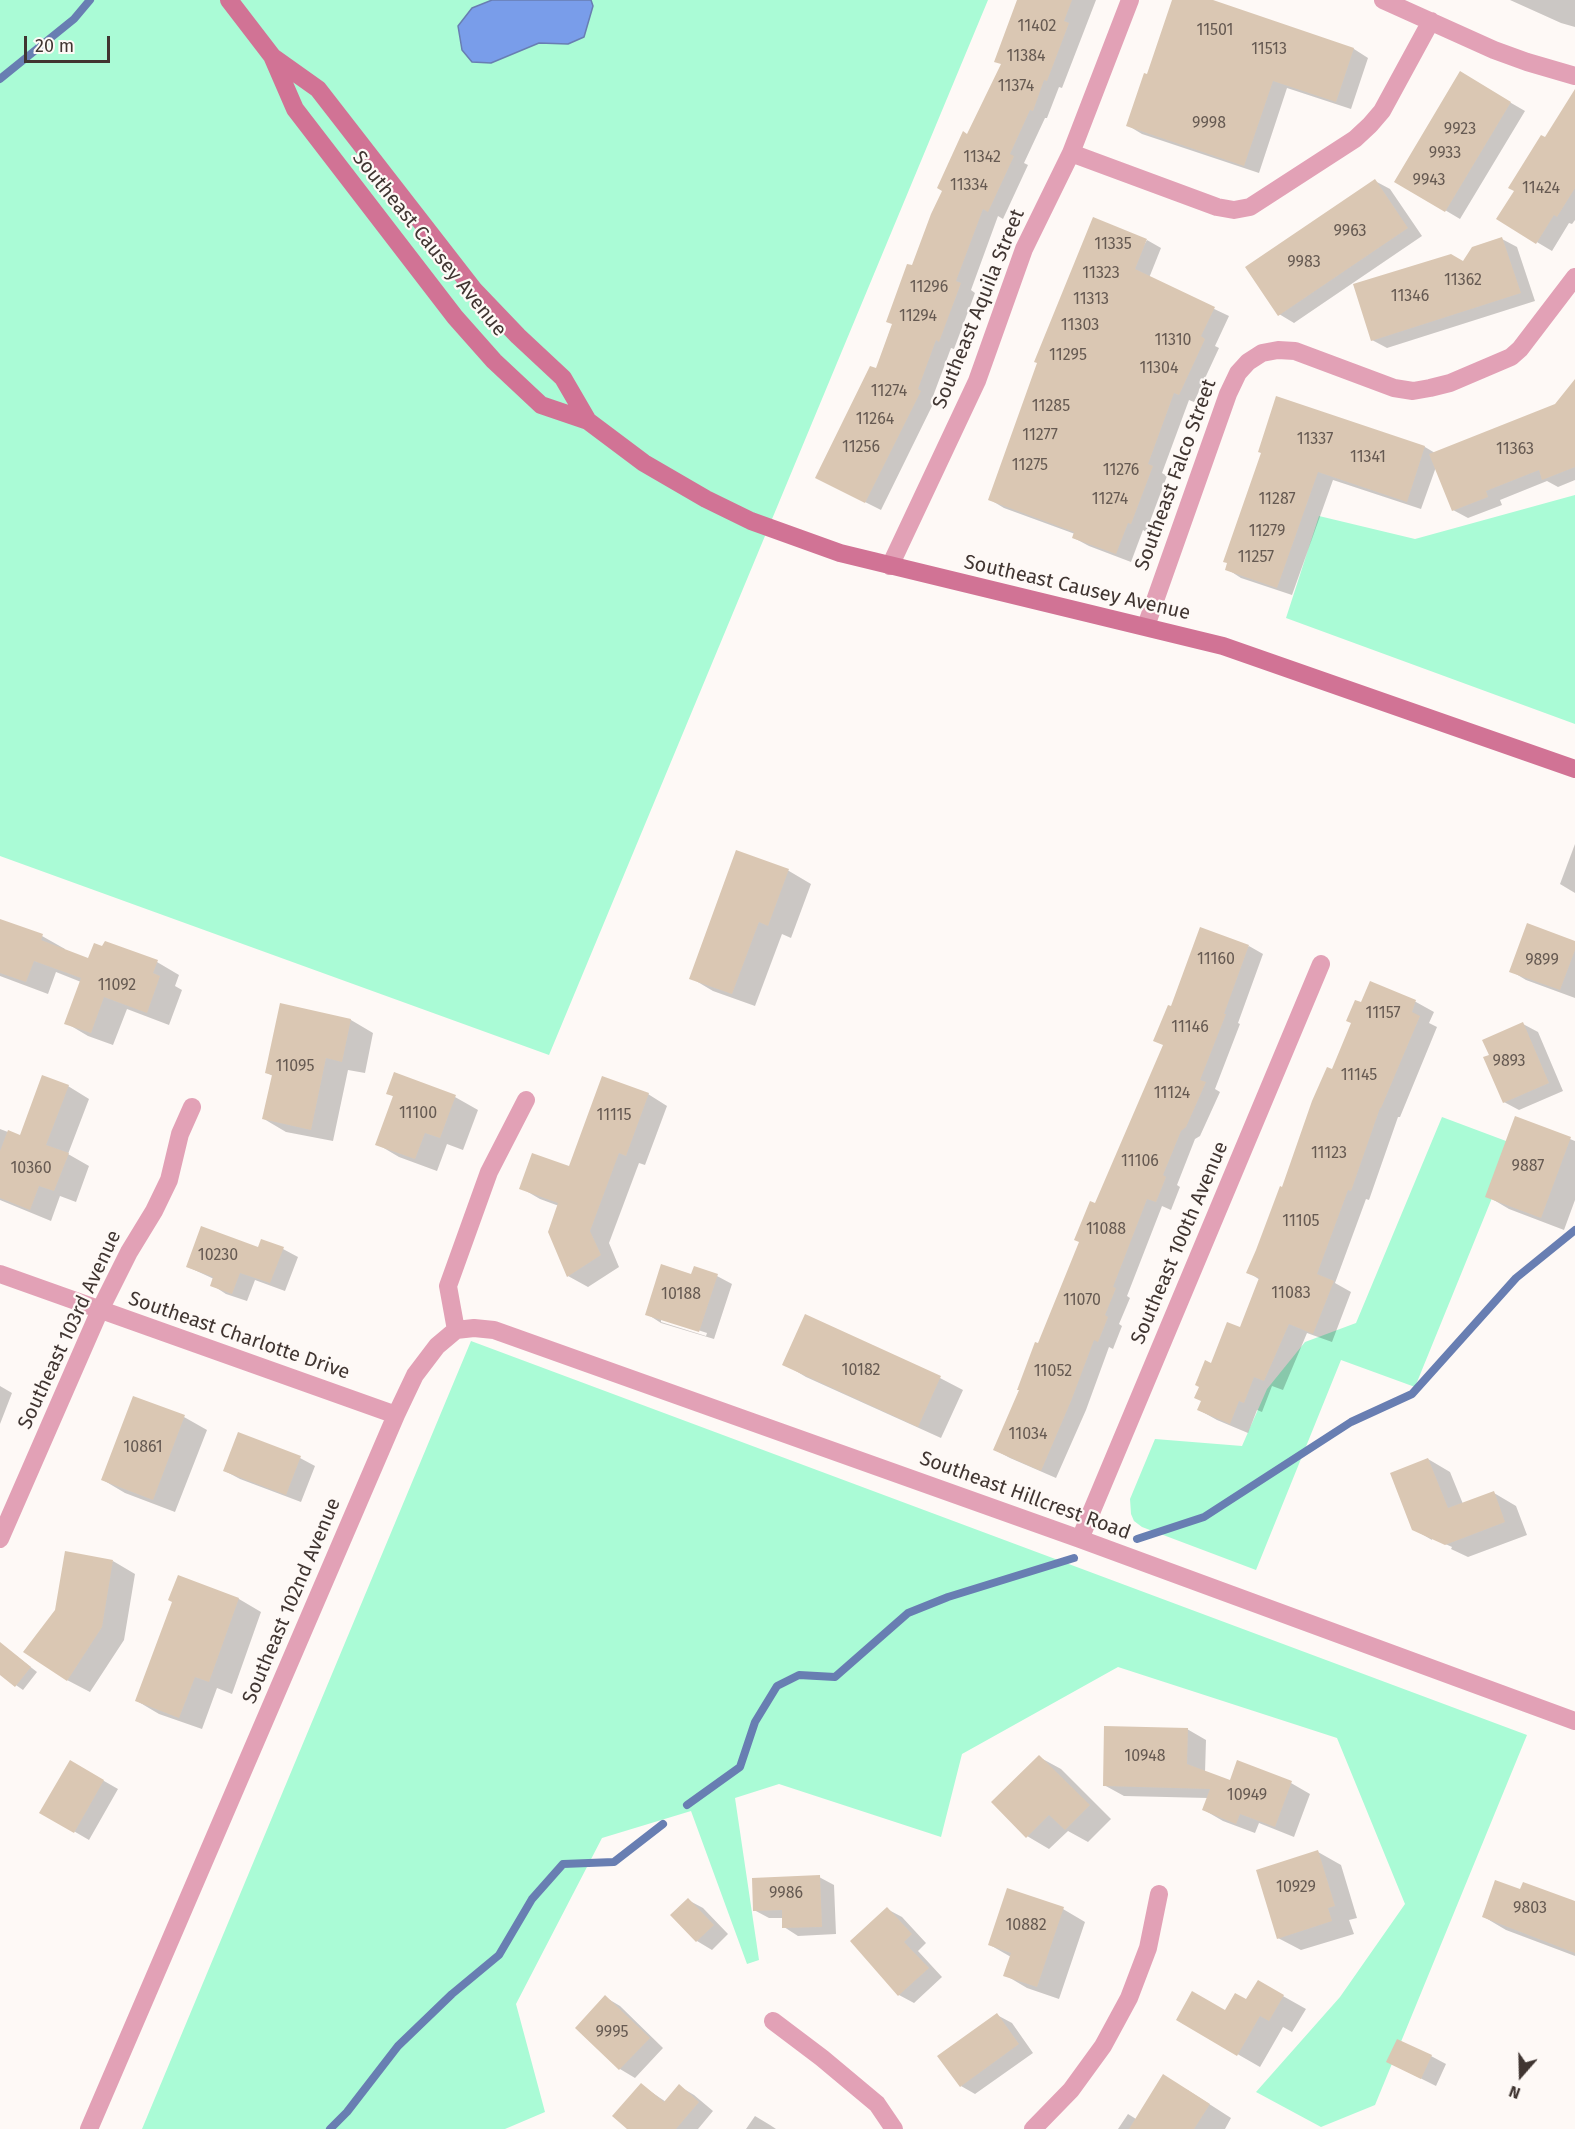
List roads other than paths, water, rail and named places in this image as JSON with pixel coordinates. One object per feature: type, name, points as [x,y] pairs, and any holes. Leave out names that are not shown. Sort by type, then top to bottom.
[{"type":"street","name":"Southeast Causey Avenue","points":[[229,0],[272,56],[295,110],[455,317],[494,361],[541,405],[588,422],[644,463],[706,499],[800,540],[890,566],[1223,646],[1574,770]]},
{"type":"street","name":"Southeast Aquila Street","points":[[890,566],[976,381],[1024,249],[1071,153],[1130,0]]},
{"type":"street","points":[[1383,0],[1494,50],[1575,76]]},
{"type":"street","points":[[1071,153],[1217,207],[1234,210],[1250,207],[1355,139],[1370,126],[1382,111],[1431,21]]},
{"type":"street","name":"Southeast Causey Avenue","points":[[272,56],[318,89],[474,290],[563,378],[588,422]]},
{"type":"street","name":"Southeast Falco Street","points":[[1146,626],[1228,394],[1238,373],[1248,362],[1262,353],[1278,350],[1295,351],[1394,388],[1413,391],[1450,383],[1511,357],[1575,277]]},
{"type":"street","name":"Southeast 100th Avenue","points":[[1080,1539],[1321,964]]},
{"type":"street","points":[[456,1330],[448,1286],[489,1172],[526,1100]]},
{"type":"street","name":"Southeast 103rd Avenue","points":[[0,1539],[100,1310],[169,1180],[180,1134],[192,1107]]},
{"type":"street","name":"Southeast Charlotte Drive","points":[[0,1274],[396,1415]]},
{"type":"street","name":"Southeast Hillcrest Road","points":[[456,1330],[474,1328],[494,1330],[1080,1539],[1575,1721]]},
{"type":"street","name":"Southeast 102nd Avenue","points":[[89,2129],[396,1415],[415,1375],[437,1346],[456,1330]]},
{"type":"street","points":[[1033,2129],[1071,2090],[1103,2046],[1129,1998],[1144,1958],[1159,1894]]},
{"type":"street","points":[[773,2021],[877,2104],[894,2129]]},
{"type":"water","points":[[492,0],[591,0],[593,6],[584,37],[568,44],[539,43],[491,63],[472,62],[462,50],[458,26],[472,8]]},
{"type":"waterway","points":[[0,79],[74,19],[90,0]]},
{"type":"waterway","points":[[1137,1539],[1204,1517],[1351,1422],[1412,1394],[1516,1278],[1575,1230]]},
{"type":"waterway","points":[[687,1805],[740,1767],[755,1722],[777,1686],[799,1675],[835,1677],[908,1613],[948,1597],[1074,1558]]},
{"type":"waterway","points":[[330,2129],[347,2112],[398,2046],[452,1994],[499,1955],[532,1899],[563,1864],[614,1862],[663,1824]]}]
